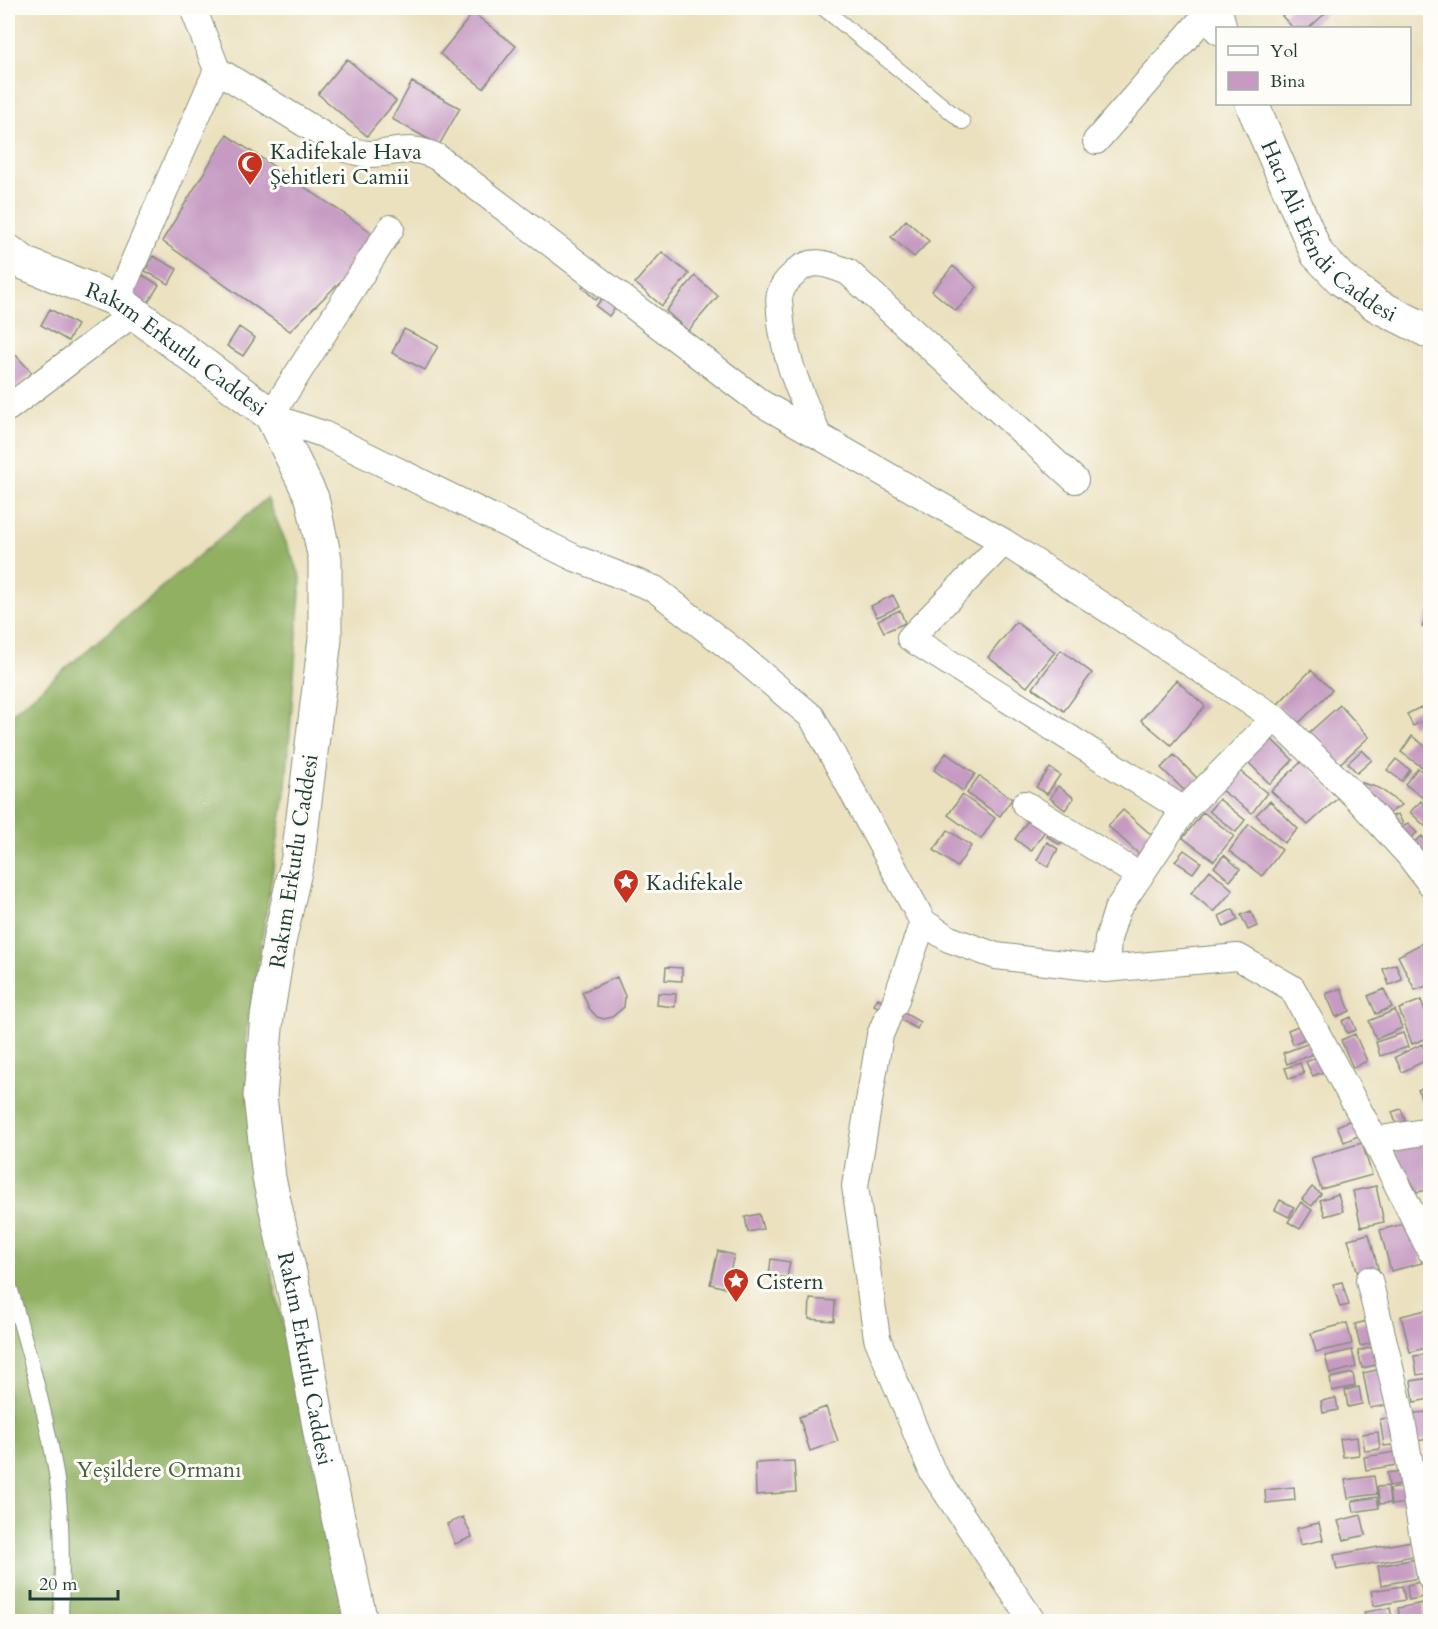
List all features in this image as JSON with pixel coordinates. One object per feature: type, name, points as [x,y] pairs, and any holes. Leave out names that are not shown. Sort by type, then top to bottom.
[{"type":"main road","points":[[1214,8],[1220,27]]},
{"type":"main road","name":"Hacı Ali Efendi Caddesi","points":[[1252,105],[1317,254],[1341,279],[1378,306],[1431,332]]},
{"type":"main road","name":"Rakım Erkutlu Caddesi","points":[[8,251],[27,264],[126,306],[272,416],[312,498],[325,559],[325,639],[298,858],[279,942],[267,1017],[260,1096],[269,1178],[300,1318],[322,1444],[361,1622]]},
{"type":"street","points":[[193,8],[217,70],[346,149],[367,154],[412,149],[423,151],[436,158],[761,403],[1004,542],[1275,718],[1353,792],[1431,883]]},
{"type":"street","points":[[1096,141],[1214,8]]},
{"type":"street","points":[[8,408],[126,306],[217,70]]},
{"type":"street","points":[[391,228],[272,416],[323,434],[575,558],[655,589],[812,717],[923,922],[949,939],[996,957],[1106,969],[1238,957],[1292,988],[1375,1140],[1431,1250]]},
{"type":"street","points":[[818,435],[792,370],[781,328],[779,296],[784,284],[798,269],[807,265],[826,263],[848,272],[1076,480]]},
{"type":"street","points":[[1004,542],[910,638],[1184,810]]},
{"type":"street","points":[[1106,969],[1108,939],[1117,910],[1184,810],[1275,718]]},
{"type":"street","points":[[1025,804],[1140,876]]},
{"type":"street","points":[[923,922],[880,1035],[855,1186],[877,1338],[932,1471],[1033,1622]]},
{"type":"street","points":[[1375,1140],[1431,1131]]},
{"type":"street","points":[[1369,1280],[1400,1409],[1430,1575]]},
{"type":"lane","points":[[823,8],[963,122]]},
{"type":"lane","points":[[8,1280],[36,1381],[55,1464],[63,1554],[61,1622]]},
{"type":"green space","name":"Yeşildere Ormanı","points":[[267,498],[301,578],[286,788],[246,1038],[269,1261],[348,1621],[8,1621],[8,717]]},
{"type":"building","points":[[1291,8],[1330,9],[1310,27],[1292,27],[1282,16]]},
{"type":"building","points":[[473,13],[516,46],[483,88],[440,54]]},
{"type":"building","points":[[347,59],[396,101],[367,136],[318,94]]},
{"type":"building","points":[[412,82],[460,108],[439,145],[392,119]]},
{"type":"building","name":"Kadifekale Hava Şehitleri Camii","points":[[227,135],[383,240],[290,331],[162,241]]},
{"type":"building","points":[[906,220],[929,241],[914,257],[891,237]]},
{"type":"building","points":[[662,252],[689,274],[662,306],[635,283]]},
{"type":"building","points":[[153,256],[177,269],[169,284],[145,271]]},
{"type":"building","points":[[953,266],[977,287],[956,311],[932,291]]},
{"type":"building","points":[[143,275],[159,285],[144,309],[128,298]]},
{"type":"building","points":[[695,276],[718,296],[688,331],[666,311]]},
{"type":"building","points":[[591,277],[605,289],[596,300],[582,287]]},
{"type":"building","points":[[608,291],[620,301],[609,316],[596,306]]},
{"type":"building","points":[[50,309],[77,325],[68,341],[41,325]]},
{"type":"building","points":[[239,327],[255,338],[243,356],[227,346]]},
{"type":"building","points":[[404,329],[438,346],[425,370],[392,353]]},
{"type":"building","points":[[14,353],[32,373],[8,395],[8,359]]},
{"type":"building","points":[[893,595],[899,607],[877,617],[871,606]]},
{"type":"building","points":[[900,610],[905,623],[884,632],[878,620]]},
{"type":"building","points":[[1430,610],[1430,631],[1422,627]]},
{"type":"building","points":[[1016,622],[1055,652],[1027,687],[988,657]]},
{"type":"building","points":[[1061,650],[1092,673],[1064,711],[1033,688]]},
{"type":"building","points":[[1311,670],[1332,690],[1297,725],[1277,705]]},
{"type":"building","points":[[1176,680],[1205,706],[1171,745],[1141,720]]},
{"type":"building","points":[[1340,705],[1369,737],[1334,769],[1304,737]]},
{"type":"building","points":[[1421,707],[1427,719],[1413,726],[1407,714]]},
{"type":"building","points":[[1267,735],[1293,760],[1270,784],[1244,758]]},
{"type":"building","points":[[1412,736],[1430,750],[1429,772],[1401,752]]},
{"type":"building","points":[[1362,750],[1372,760],[1357,773],[1348,763]]},
{"type":"building","points":[[946,753],[975,774],[963,791],[934,770]]},
{"type":"building","points":[[1174,755],[1200,781],[1188,794],[1161,768]]},
{"type":"building","points":[[1396,759],[1410,770],[1402,781],[1387,770]]},
{"type":"building","points":[[1303,760],[1338,798],[1308,825],[1271,791]]},
{"type":"building","points":[[1050,768],[1060,775],[1047,794],[1036,787]]},
{"type":"building","points":[[1418,768],[1430,778],[1430,794],[1426,800],[1405,784]]},
{"type":"building","points":[[1237,769],[1267,793],[1252,813],[1221,790]]},
{"type":"building","points":[[979,776],[1012,799],[1000,816],[967,793]]},
{"type":"building","points":[[1359,782],[1379,788],[1402,805],[1383,817],[1354,787]]},
{"type":"building","points":[[1058,786],[1074,798],[1065,810],[1050,798]]},
{"type":"building","points":[[962,795],[995,818],[981,839],[948,815]]},
{"type":"building","points":[[1219,799],[1245,820],[1236,832],[1209,811]]},
{"type":"building","points":[[1270,801],[1298,829],[1284,843],[1256,815]]},
{"type":"building","points":[[1421,801],[1430,811],[1430,825],[1427,828],[1410,812]]},
{"type":"building","points":[[1123,810],[1155,838],[1140,855],[1108,826]]},
{"type":"building","points":[[1203,812],[1234,836],[1214,861],[1183,838]]},
{"type":"building","points":[[1398,814],[1403,824],[1392,829],[1387,818]]},
{"type":"building","points":[[1031,816],[1047,828],[1031,851],[1015,839]]},
{"type":"building","points":[[1408,823],[1417,833],[1405,842],[1397,832]]},
{"type":"building","points":[[1249,824],[1282,850],[1262,876],[1229,851]]},
{"type":"building","points":[[1055,825],[1068,834],[1060,845],[1047,836]]},
{"type":"building","points":[[948,830],[971,846],[957,867],[934,850]]},
{"type":"building","points":[[1422,836],[1430,847],[1430,857],[1427,860],[1414,842]]},
{"type":"building","points":[[1047,842],[1058,849],[1048,867],[1037,860]]},
{"type":"building","points":[[1184,850],[1201,862],[1193,873],[1175,861]]},
{"type":"building","points":[[1224,855],[1240,869],[1230,881],[1214,867]]},
{"type":"building","points":[[1210,870],[1233,890],[1214,912],[1191,893]]},
{"type":"building","points":[[1233,909],[1238,920],[1224,927],[1219,916]]},
{"type":"building","points":[[1251,911],[1257,926],[1248,930],[1241,915]]},
{"type":"building","points":[[1430,939],[1430,985],[1415,990],[1398,956]]},
{"type":"building","points":[[1396,964],[1402,980],[1389,985],[1383,969]]},
{"type":"building","points":[[666,967],[682,968],[682,981],[665,980]]},
{"type":"building","points":[[617,977],[625,996],[624,1007],[612,1017],[604,1019],[597,1017],[589,1008],[582,992]]},
{"type":"building","points":[[1341,988],[1350,1011],[1336,1017],[1326,994]]},
{"type":"building","points":[[1384,989],[1392,1007],[1376,1014],[1368,996]]},
{"type":"building","points":[[658,993],[676,994],[675,1007],[657,1005]]},
{"type":"building","points":[[878,998],[920,1022],[917,1029],[874,1005]]},
{"type":"building","points":[[1421,1000],[1430,1024],[1430,1037],[1412,1044],[1399,1009]]},
{"type":"building","points":[[1395,1010],[1402,1028],[1376,1039],[1369,1021]]},
{"type":"building","points":[[1351,1017],[1356,1030],[1347,1033],[1342,1021]]},
{"type":"building","points":[[1303,1024],[1309,1037],[1293,1044],[1288,1030]]},
{"type":"building","points":[[1403,1033],[1408,1047],[1380,1056],[1376,1042]]},
{"type":"building","points":[[1355,1034],[1367,1061],[1353,1068],[1341,1040]]},
{"type":"building","points":[[1315,1041],[1319,1052],[1287,1064],[1283,1053]]},
{"type":"building","points":[[1422,1044],[1429,1059],[1402,1072],[1395,1057]]},
{"type":"building","points":[[1324,1054],[1331,1069],[1313,1076],[1306,1062]]},
{"type":"building","points":[[1300,1063],[1304,1074],[1289,1079],[1285,1068]]},
{"type":"building","points":[[1430,1085],[1430,1100],[1423,1103],[1418,1090]]},
{"type":"building","points":[[1401,1109],[1406,1123],[1397,1126],[1392,1112]]},
{"type":"building","points":[[1351,1120],[1358,1136],[1344,1142],[1337,1126]]},
{"type":"building","points":[[1430,1140],[1430,1190],[1417,1192],[1390,1145]]},
{"type":"building","points":[[1362,1143],[1372,1175],[1321,1189],[1311,1158]]},
{"type":"building","points":[[1376,1186],[1384,1222],[1361,1227],[1353,1191]]},
{"type":"building","points":[[1312,1187],[1321,1194],[1312,1206],[1302,1199]]},
{"type":"building","points":[[1338,1194],[1343,1211],[1325,1216],[1320,1200]]},
{"type":"building","points":[[1280,1200],[1294,1207],[1289,1217],[1275,1210]]},
{"type":"building","points":[[1301,1202],[1312,1210],[1300,1229],[1288,1222]]},
{"type":"building","points":[[759,1214],[763,1229],[748,1232],[745,1217]]},
{"type":"building","points":[[1411,1222],[1422,1263],[1391,1271],[1380,1230]]},
{"type":"building","points":[[1369,1234],[1379,1272],[1359,1277],[1348,1239]]},
{"type":"building","points":[[718,1251],[734,1255],[726,1288],[710,1284]]},
{"type":"building","points":[[771,1259],[790,1262],[787,1278],[769,1275]]},
{"type":"building","points":[[1342,1282],[1349,1305],[1340,1307],[1333,1284]]},
{"type":"building","points":[[810,1299],[835,1301],[834,1321],[809,1319]]},
{"type":"building","points":[[1430,1309],[1430,1347],[1410,1352],[1401,1316]]},
{"type":"building","points":[[1371,1320],[1377,1342],[1360,1346],[1355,1324]]},
{"type":"building","points":[[1347,1323],[1352,1344],[1316,1352],[1311,1333]]},
{"type":"building","points":[[1381,1345],[1386,1363],[1362,1368],[1358,1351]]},
{"type":"building","points":[[1352,1350],[1356,1367],[1330,1374],[1325,1356]]},
{"type":"building","points":[[1430,1354],[1430,1373],[1417,1375],[1414,1356]]},
{"type":"building","points":[[1385,1368],[1392,1404],[1370,1408],[1363,1373]]},
{"type":"building","points":[[1353,1373],[1355,1386],[1332,1391],[1330,1378]]},
{"type":"building","points":[[1430,1378],[1430,1399],[1414,1402],[1411,1381]]},
{"type":"building","points":[[1359,1387],[1362,1404],[1348,1407],[1345,1390]]},
{"type":"building","points":[[1336,1398],[1338,1410],[1323,1413],[1321,1401]]},
{"type":"building","points":[[826,1407],[838,1441],[810,1451],[799,1417]]},
{"type":"building","points":[[1430,1412],[1430,1439],[1416,1441],[1414,1413]]},
{"type":"building","points":[[1397,1417],[1400,1444],[1384,1446],[1380,1419]]},
{"type":"building","points":[[1378,1432],[1380,1449],[1365,1451],[1362,1434]]},
{"type":"building","points":[[1357,1437],[1359,1455],[1343,1457],[1340,1439]]},
{"type":"building","points":[[1427,1445],[1430,1445],[1430,1470],[1428,1470]]},
{"type":"building","points":[[1395,1452],[1398,1465],[1366,1470],[1364,1457]]},
{"type":"building","points":[[794,1461],[796,1492],[756,1495],[755,1463]]},
{"type":"building","points":[[1407,1470],[1409,1483],[1389,1486],[1387,1473]]},
{"type":"building","points":[[1374,1476],[1377,1494],[1348,1498],[1345,1480]]},
{"type":"building","points":[[1388,1486],[1390,1503],[1380,1504],[1377,1487]]},
{"type":"building","points":[[1411,1486],[1413,1502],[1391,1505],[1389,1489]]},
{"type":"building","points":[[1294,1487],[1295,1500],[1266,1503],[1265,1490]]},
{"type":"building","points":[[1377,1497],[1379,1508],[1354,1512],[1352,1501]]},
{"type":"building","points":[[1361,1515],[1366,1535],[1344,1540],[1338,1521]]},
{"type":"building","points":[[463,1517],[472,1537],[455,1544],[447,1524]]},
{"type":"building","points":[[1319,1523],[1323,1540],[1300,1545],[1297,1528]]},
{"type":"building","points":[[1412,1541],[1414,1556],[1337,1570],[1334,1555]]},
{"type":"building","points":[[1416,1559],[1419,1578],[1381,1585],[1378,1566]]},
{"type":"building","points":[[1420,1582],[1423,1597],[1409,1600],[1407,1585]]},
{"type":"building","points":[[1402,1586],[1405,1600],[1374,1606],[1371,1591]]},
{"type":"building","points":[[1423,1603],[1426,1622],[1401,1622],[1398,1608]]},
{"type":"building","points":[[1390,1608],[1393,1622],[1366,1622],[1364,1612]]},
{"type":"place","name":"Kadifekale Hava Şehitleri Camii","points":[[250,187]]},
{"type":"place","name":"Kadifekale","points":[[626,905]]},
{"type":"place","name":"Cistern","points":[[736,1304]]}]
